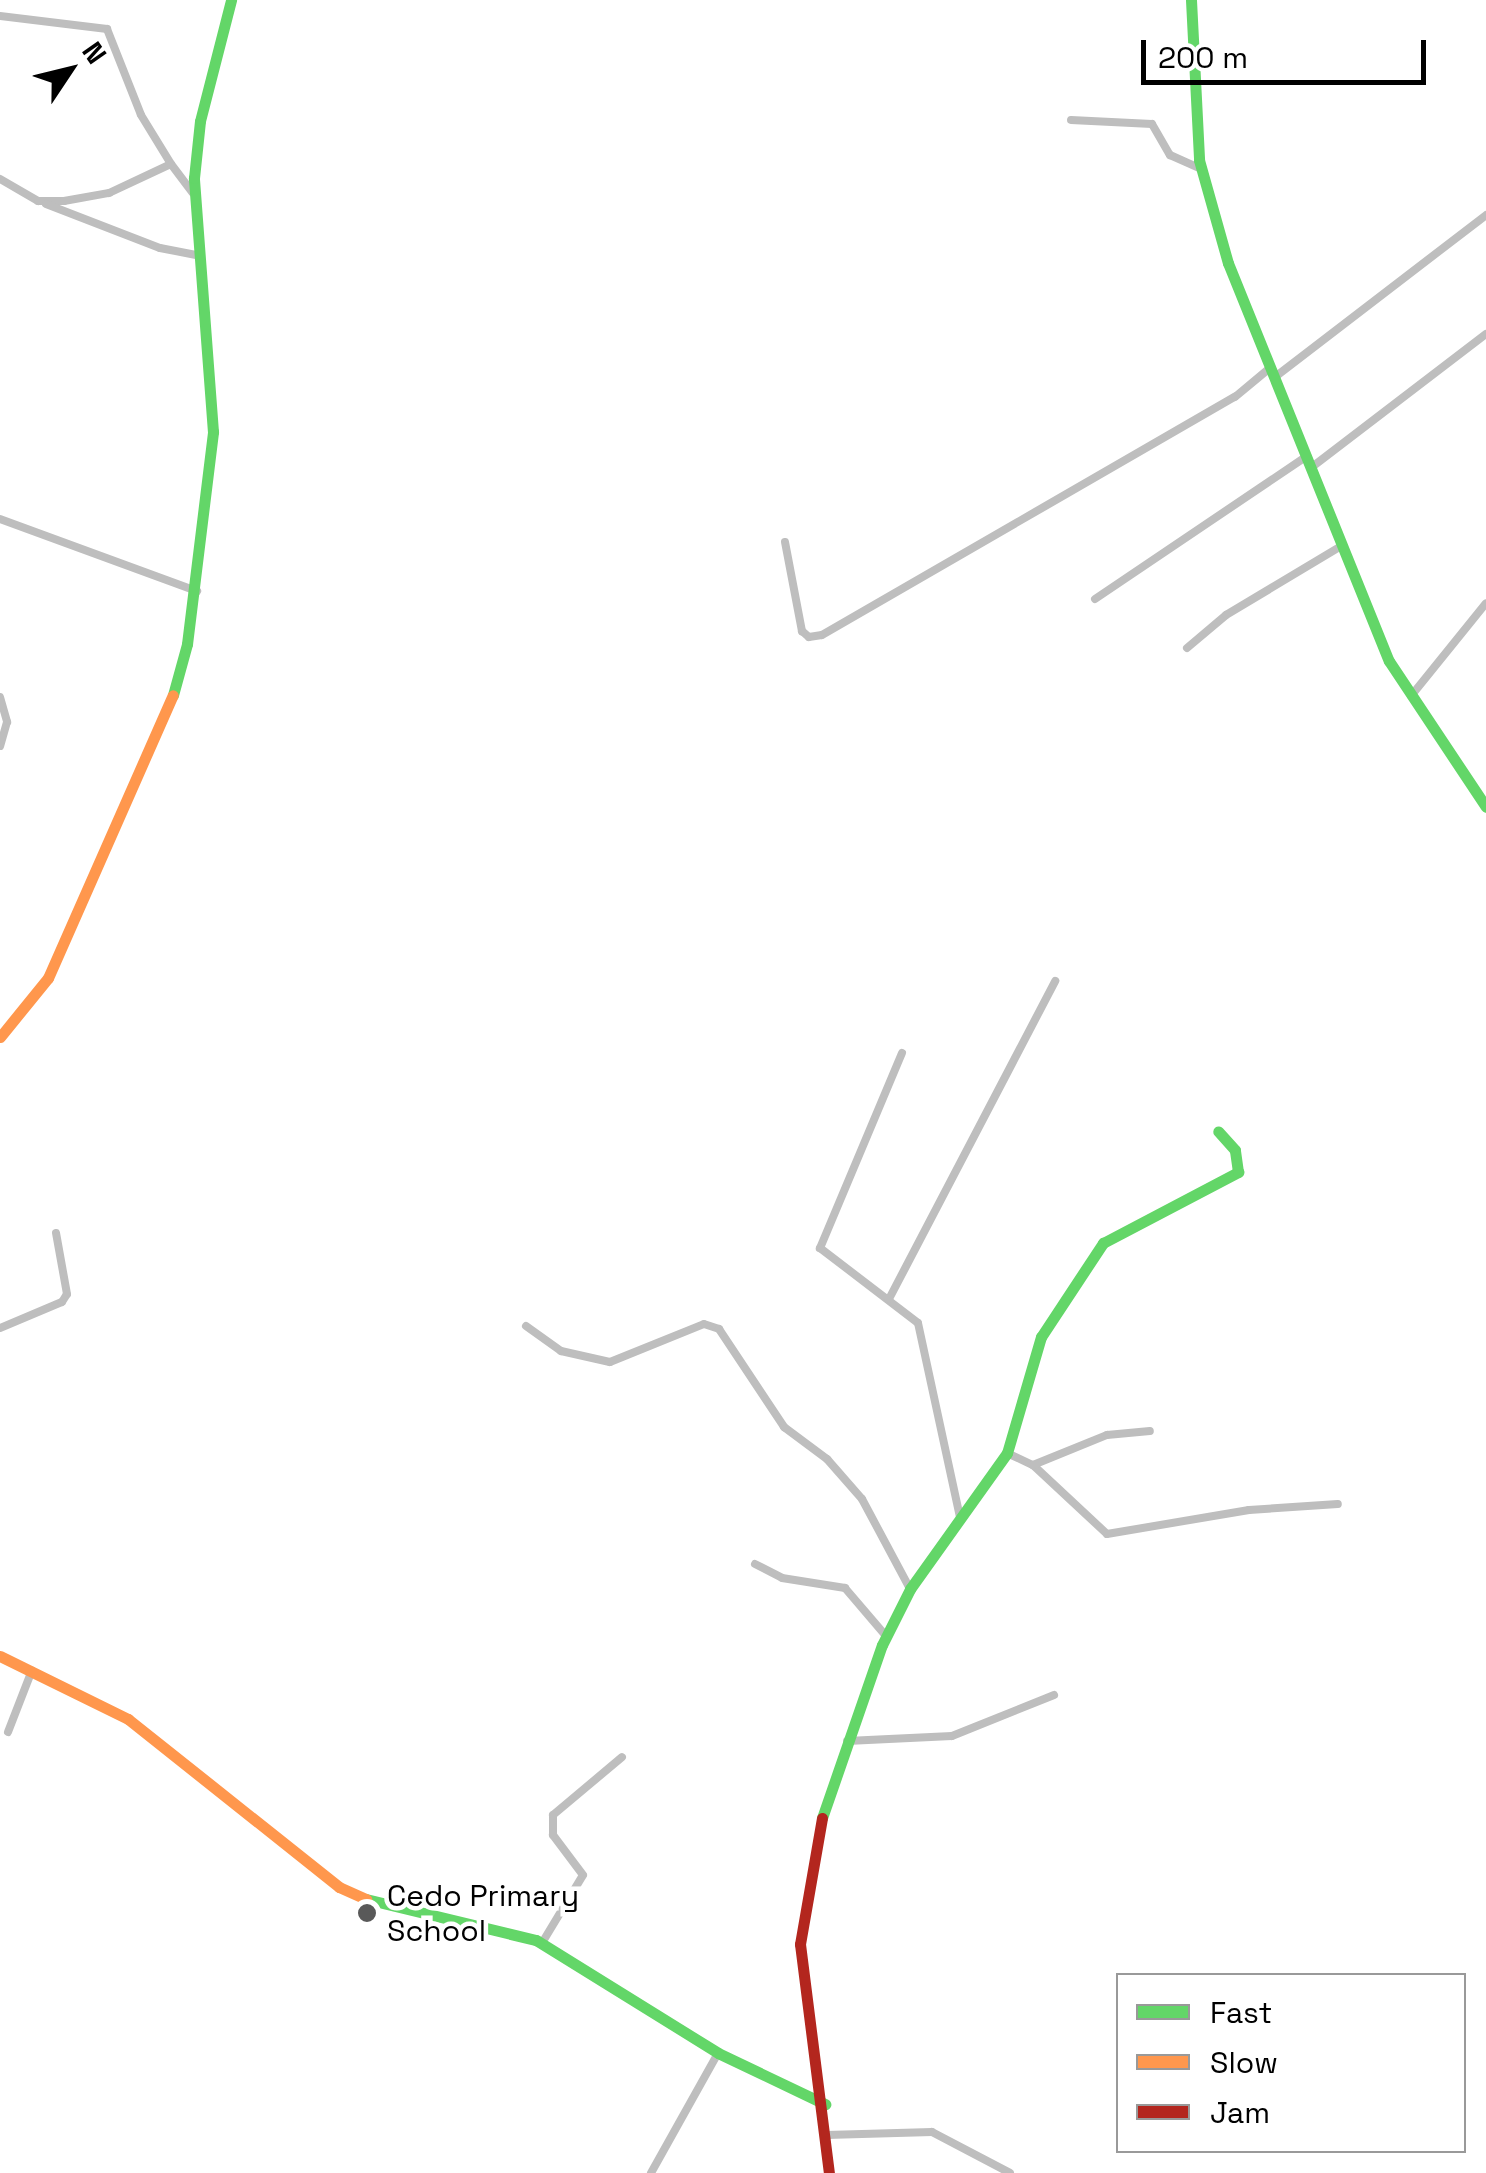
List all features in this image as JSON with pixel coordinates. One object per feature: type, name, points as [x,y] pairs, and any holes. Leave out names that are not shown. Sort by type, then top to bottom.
[{"type":"street","points":[[0,1037],[43,988],[134,796],[169,712],[196,591],[214,432],[194,195],[200,121],[230,0]]},
{"type":"street","points":[[1192,0],[1201,169],[1218,235],[1389,661],[1486,806]]},
{"type":"street","points":[[0,16],[108,28],[140,115],[194,195]]},
{"type":"street","points":[[1070,120],[1146,122],[1170,154],[1201,169]]},
{"type":"street","points":[[38,200],[108,193],[172,164]]},
{"type":"street","points":[[0,179],[38,200],[160,248],[198,255]]},
{"type":"street","points":[[784,542],[802,631],[809,638],[822,635],[1273,372],[1486,215]]},
{"type":"street","points":[[1095,599],[1309,462],[1486,334]]},
{"type":"street","points":[[0,519],[196,591]]},
{"type":"street","points":[[1187,648],[1226,615],[1343,545]]},
{"type":"street","points":[[1411,696],[1486,603]]},
{"type":"street","points":[[0,697],[7,722],[0,746]]},
{"type":"street","points":[[889,1298],[1055,981]]},
{"type":"street","points":[[902,1053],[820,1248],[889,1298],[920,1329],[920,1357],[960,1519]]},
{"type":"street","points":[[829,2173],[825,2104],[800,1944],[822,1816],[886,1636],[910,1589],[1006,1453],[1041,1337],[1103,1243],[1238,1172],[1235,1150],[1218,1131]]},
{"type":"street","points":[[0,1328],[62,1302],[67,1294],[56,1233]]},
{"type":"street","points":[[526,1326],[561,1351],[610,1362],[704,1324],[720,1329],[784,1427],[827,1460],[862,1499],[910,1589]]},
{"type":"street","points":[[1034,1465],[1107,1435],[1150,1432]]},
{"type":"street","points":[[1006,1453],[1034,1465],[1108,1534],[1250,1510],[1338,1504]]},
{"type":"street","points":[[755,1564],[782,1578],[845,1588],[886,1636]]},
{"type":"street","points":[[0,1656],[128,1719],[338,1887],[378,1905],[542,1943],[718,2053],[825,2104]]},
{"type":"street","points":[[8,1732],[32,1670]]},
{"type":"street","points":[[847,1741],[952,1736],[1054,1695]]},
{"type":"street","points":[[542,1943],[583,1876],[553,1835],[550,1820],[568,1798],[622,1757]]},
{"type":"street","points":[[651,2173],[718,2053]]},
{"type":"street","points":[[827,2134],[932,2132],[1010,2173]]},
{"type":"traffic: fast","points":[[173,695],[187,644],[213,432],[194,178],[200,121],[231,0]]},
{"type":"traffic: fast","points":[[1191,0],[1199,160],[1228,263],[1389,661],[1486,807]]},
{"type":"traffic: fast","points":[[822,1818],[882,1645],[910,1589],[1007,1453],[1041,1337],[1103,1243],[1238,1172],[1235,1150],[1218,1131]]},
{"type":"traffic: fast","points":[[366,1899],[536,1940],[718,2053],[825,2104]]},
{"type":"traffic: slow","points":[[0,1037],[48,978],[173,695]]},
{"type":"traffic: slow","points":[[0,1656],[128,1719],[339,1887],[366,1899]]},
{"type":"traffic: jam","points":[[822,1818],[800,1944],[829,2173]]},
{"type":"place","name":"Cedo Primary School","points":[[367,1913]]}]
